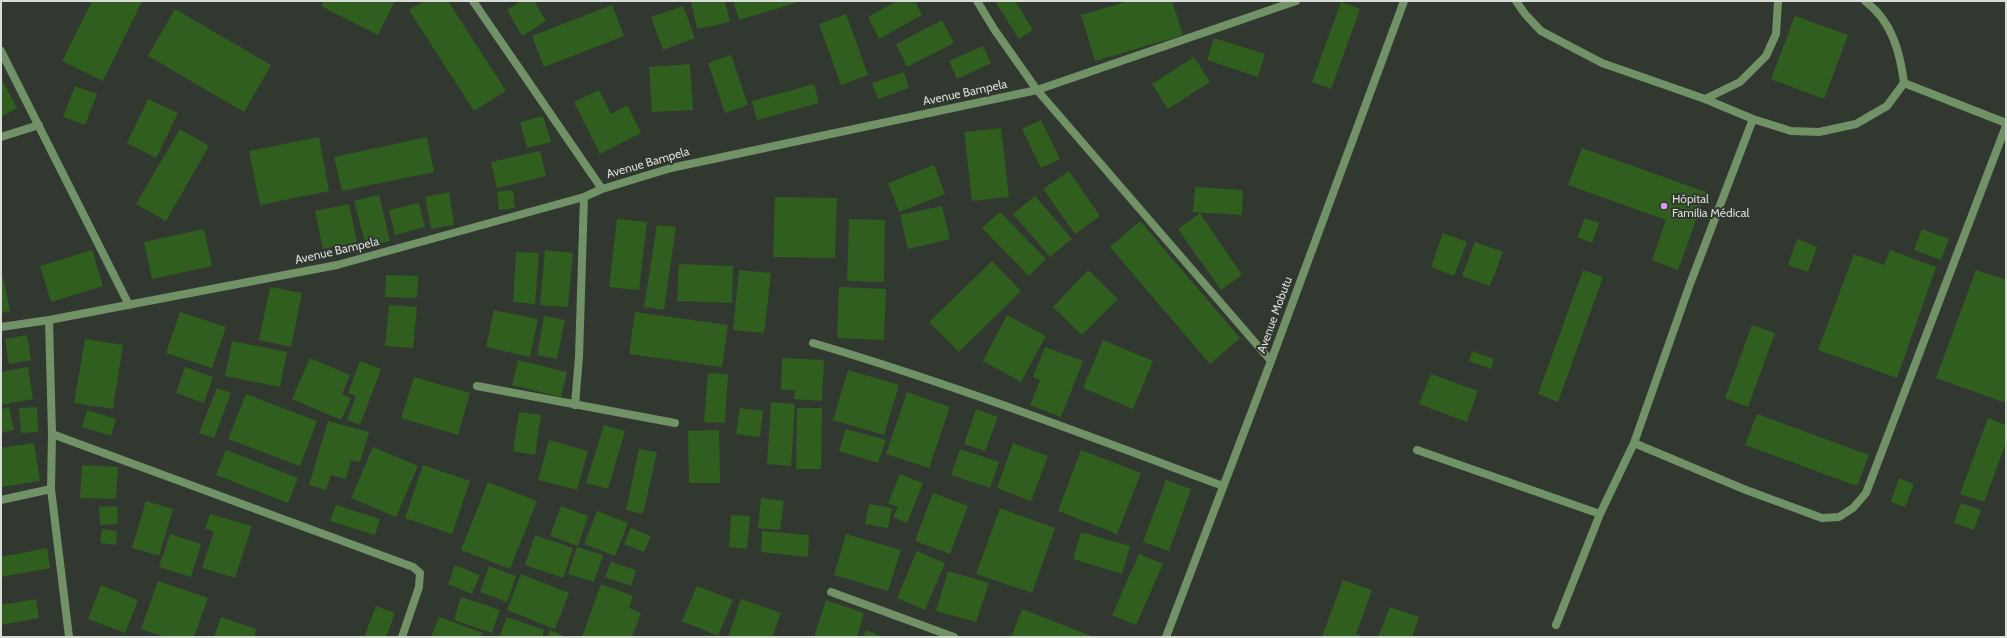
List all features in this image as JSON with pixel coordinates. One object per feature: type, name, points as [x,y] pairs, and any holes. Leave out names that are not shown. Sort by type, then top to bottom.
[{"type":"street","points":[[473,1],[602,189]]},
{"type":"street","points":[[977,1],[994,29],[1037,90],[1271,361]]},
{"type":"street","name":"Avenue Bampela","points":[[1,327],[49,320],[337,265],[584,197],[602,189],[671,168],[1037,90],[1296,1]]},
{"type":"street","name":"Avenue Mobutu","points":[[1166,637],[1271,361],[1404,1]]},
{"type":"street","points":[[1516,1],[1540,31],[1602,63],[1705,99],[1753,119],[1791,131],[1819,132],[1856,124],[1887,106],[1904,83],[1901,57],[1891,32],[1872,6],[1865,1]]},
{"type":"street","points":[[1705,99],[1740,82],[1766,56],[1776,34],[1778,1]]},
{"type":"street","points":[[1,51],[129,305]]},
{"type":"street","points":[[1634,443],[1746,490],[1822,518],[1839,517],[1853,508],[1866,493],[2006,124],[1904,83]]},
{"type":"street","points":[[1556,625],[1600,514],[1634,443],[1693,276],[1753,119]]},
{"type":"street","points":[[1,137],[39,125]]},
{"type":"street","points":[[575,405],[579,357],[584,197]]},
{"type":"street","points":[[49,320],[52,434],[51,489],[69,637]]},
{"type":"street","points":[[813,343],[896,367],[991,400],[1223,486]]},
{"type":"street","points":[[477,386],[675,423]]},
{"type":"street","points":[[52,434],[413,567],[420,573],[419,587],[402,637]]},
{"type":"street","points":[[1417,450],[1600,514]]},
{"type":"street","points":[[1,500],[51,489]]},
{"type":"street","points":[[831,592],[954,637]]},
{"type":"building","points":[[92,1],[142,1],[103,81],[62,61]]},
{"type":"building","points":[[324,1],[395,1],[378,35],[321,6]]},
{"type":"building","points":[[424,1],[448,1],[506,91],[474,111],[409,10]]},
{"type":"building","points":[[521,1],[534,1],[546,21],[522,36],[507,10]]},
{"type":"building","points":[[725,1],[730,22],[697,29],[691,2]]},
{"type":"building","points":[[733,1],[802,1],[739,20]]},
{"type":"building","points":[[897,1],[915,1],[922,15],[879,39],[868,17]]},
{"type":"building","points":[[995,1],[1015,1],[1033,30],[1019,39]]},
{"type":"building","points":[[1129,1],[1172,1],[1183,35],[1095,61],[1081,15]]},
{"type":"building","points":[[1341,2],[1360,9],[1331,89],[1312,82]]},
{"type":"building","points":[[612,5],[624,36],[544,67],[532,36]]},
{"type":"building","points":[[683,6],[695,38],[663,50],[651,17]]},
{"type":"building","points":[[175,9],[271,65],[244,112],[148,56]]},
{"type":"building","points":[[846,14],[868,75],[841,85],[819,24]]},
{"type":"building","points":[[1795,16],[1848,35],[1824,99],[1771,79]]},
{"type":"building","points":[[942,20],[954,43],[907,67],[896,44]]},
{"type":"building","points":[[1214,38],[1265,54],[1258,77],[1207,60]]},
{"type":"building","points":[[983,46],[991,63],[957,79],[949,61]]},
{"type":"building","points":[[731,55],[748,105],[725,113],[708,63]]},
{"type":"building","points":[[1194,57],[1210,82],[1168,109],[1152,84]]},
{"type":"building","points":[[690,64],[693,110],[652,112],[649,67]]},
{"type":"building","points":[[904,72],[909,88],[878,99],[872,83]]},
{"type":"building","points":[[1,78],[17,108],[1,117]]},
{"type":"building","points":[[814,84],[819,103],[757,120],[752,101]]},
{"type":"building","points":[[75,86],[97,94],[85,125],[63,117]]},
{"type":"building","points":[[599,90],[611,114],[627,105],[641,133],[600,154],[574,102]]},
{"type":"building","points":[[148,99],[178,113],[156,158],[127,143]]},
{"type":"building","points":[[543,116],[551,142],[527,148],[520,122]]},
{"type":"building","points":[[1041,120],[1060,159],[1041,168],[1022,129]]},
{"type":"building","points":[[1001,128],[1009,197],[972,201],[964,132]]},
{"type":"building","points":[[180,129],[209,146],[166,221],[136,204]]},
{"type":"building","points":[[319,137],[329,191],[260,205],[249,151]]},
{"type":"building","points":[[427,137],[434,172],[342,191],[334,157]]},
{"type":"building","name":"Hôpital Familia Médical","points":[[1582,148],[1706,192],[1678,270],[1652,260],[1666,220],[1568,185]]},
{"type":"building","points":[[540,151],[546,176],[497,188],[491,162]]},
{"type":"building","points":[[934,165],[945,194],[899,212],[888,183]]},
{"type":"building","points":[[1069,171],[1100,216],[1075,234],[1043,189]]},
{"type":"building","points":[[1195,187],[1243,190],[1242,215],[1193,212]]},
{"type":"building","points":[[513,190],[515,208],[499,210],[497,192]]},
{"type":"building","points":[[449,192],[454,225],[431,229],[425,197]]},
{"type":"building","points":[[379,195],[390,241],[366,247],[354,201]]},
{"type":"building","points":[[1035,196],[1072,239],[1050,257],[1013,214]]},
{"type":"building","points":[[775,197],[837,198],[835,258],[773,257]]},
{"type":"building","points":[[419,203],[425,227],[395,235],[389,210]]},
{"type":"building","points":[[349,204],[357,242],[323,249],[315,211]]},
{"type":"building","points":[[942,206],[950,239],[908,249],[900,215]]},
{"type":"building","points":[[1000,212],[1046,259],[1029,276],[982,228]]},
{"type":"building","points":[[1200,213],[1242,275],[1221,290],[1178,229]]},
{"type":"building","points":[[1585,218],[1599,223],[1592,243],[1577,237]]},
{"type":"building","points":[[617,219],[647,222],[639,290],[609,287]]},
{"type":"building","points":[[849,219],[885,220],[884,282],[847,281]]},
{"type":"building","points":[[1140,221],[1240,338],[1210,364],[1110,247]]},
{"type":"building","points":[[657,225],[676,227],[664,310],[644,307]]},
{"type":"building","points":[[204,229],[212,266],[152,279],[144,242]]},
{"type":"building","points":[[1922,229],[1949,239],[1941,260],[1914,250]]},
{"type":"building","points":[[1443,233],[1467,242],[1454,276],[1431,267]]},
{"type":"building","points":[[1797,239],[1817,247],[1808,272],[1788,265]]},
{"type":"building","points":[[1475,242],[1503,252],[1490,286],[1462,276]]},
{"type":"building","points":[[92,250],[103,286],[51,302],[40,266]]},
{"type":"building","points":[[545,250],[573,253],[568,307],[540,305]]},
{"type":"building","points":[[1890,250],[1936,267],[1897,378],[1818,350],[1854,254],[1884,265]]},
{"type":"building","points":[[516,252],[539,253],[535,304],[513,302]]},
{"type":"building","points":[[992,261],[1021,291],[959,352],[929,322]]},
{"type":"building","points":[[679,264],[733,266],[732,303],[677,301]]},
{"type":"building","points":[[739,270],[771,273],[764,333],[733,330]]},
{"type":"building","points":[[1088,270],[1118,299],[1082,335],[1053,307]]},
{"type":"building","points":[[1583,270],[1603,277],[1558,402],[1538,394]]},
{"type":"building","points":[[1976,270],[2006,280],[2006,403],[1936,378]]},
{"type":"building","points":[[386,275],[418,276],[417,298],[385,297]]},
{"type":"building","points":[[3,277],[10,311],[1,313],[1,278]]},
{"type":"building","points":[[270,287],[302,293],[291,347],[259,340]]},
{"type":"building","points":[[839,287],[886,289],[884,340],[837,338]]},
{"type":"building","points":[[389,305],[417,307],[413,348],[385,346]]},
{"type":"building","points":[[494,310],[538,319],[530,357],[486,347]]},
{"type":"building","points":[[180,312],[226,327],[212,368],[166,353]]},
{"type":"building","points":[[635,312],[728,325],[722,367],[629,354]]},
{"type":"building","points":[[1007,315],[1046,336],[1021,382],[983,361]]},
{"type":"building","points":[[544,316],[565,320],[557,359],[537,355]]},
{"type":"building","points":[[1752,325],[1775,333],[1748,407],[1725,398]]},
{"type":"building","points":[[27,335],[31,360],[9,364],[5,339]]},
{"type":"building","points":[[85,339],[123,345],[113,409],[74,403]]},
{"type":"building","points":[[1103,340],[1153,361],[1133,409],[1083,388]]},
{"type":"building","points":[[232,341],[287,352],[280,387],[225,376]]},
{"type":"building","points":[[1045,347],[1083,361],[1061,417],[1030,405],[1040,380],[1033,377]]},
{"type":"building","points":[[1472,351],[1494,359],[1491,369],[1469,361]]},
{"type":"building","points":[[310,358],[350,375],[342,394],[351,398],[341,420],[292,399]]},
{"type":"building","points":[[782,358],[824,360],[822,401],[794,399],[795,390],[781,390]]},
{"type":"building","points":[[518,360],[567,372],[561,397],[512,385]]},
{"type":"building","points":[[360,361],[381,369],[360,425],[347,420],[356,396],[348,393]]},
{"type":"building","points":[[28,367],[33,399],[1,405],[1,372]]},
{"type":"building","points":[[185,367],[213,377],[204,403],[176,393]]},
{"type":"building","points":[[848,370],[899,385],[884,435],[833,420]]},
{"type":"building","points":[[708,373],[728,374],[725,423],[704,422]]},
{"type":"building","points":[[1431,374],[1478,391],[1467,422],[1419,404]]},
{"type":"building","points":[[414,377],[470,393],[458,435],[401,418]]},
{"type":"building","points":[[217,388],[231,393],[214,438],[199,433]]},
{"type":"building","points":[[907,392],[950,407],[929,468],[886,454]]},
{"type":"building","points":[[246,394],[317,421],[300,466],[228,439]]},
{"type":"building","points":[[771,402],[795,404],[791,466],[767,464]]},
{"type":"building","points":[[9,407],[14,430],[1,433],[1,409]]},
{"type":"building","points":[[37,407],[38,432],[21,433],[19,408]]},
{"type":"building","points":[[740,408],[763,411],[760,437],[736,434]]},
{"type":"building","points":[[797,408],[822,408],[821,469],[796,469]]},
{"type":"building","points":[[976,409],[998,417],[985,451],[964,444]]},
{"type":"building","points":[[87,410],[116,419],[111,436],[82,427]]},
{"type":"building","points":[[519,412],[541,415],[535,455],[513,451]]},
{"type":"building","points":[[1757,414],[1869,455],[1857,486],[1745,445]]},
{"type":"building","points":[[1988,418],[2006,425],[2006,443],[1984,502],[1960,494]]},
{"type":"building","points":[[328,421],[369,432],[360,462],[351,460],[346,479],[331,475],[326,490],[309,485]]},
{"type":"building","points":[[604,425],[625,431],[608,489],[586,483]]},
{"type":"building","points":[[846,429],[886,440],[878,463],[839,451]]},
{"type":"building","points":[[719,430],[720,483],[689,483],[688,431]]},
{"type":"building","points":[[549,440],[588,451],[577,490],[538,480]]},
{"type":"building","points":[[34,443],[40,481],[1,487],[1,448]]},
{"type":"building","points":[[1013,443],[1048,456],[1031,501],[997,488]]},
{"type":"building","points":[[373,447],[418,466],[396,517],[351,498]]},
{"type":"building","points":[[639,449],[657,452],[643,514],[626,510]]},
{"type":"building","points":[[960,449],[999,462],[990,488],[951,475]]},
{"type":"building","points":[[226,450],[298,478],[288,503],[216,475]]},
{"type":"building","points":[[1081,450],[1141,473],[1117,534],[1058,511]]},
{"type":"building","points":[[82,465],[118,467],[116,499],[80,498]]},
{"type":"building","points":[[423,465],[470,481],[452,534],[405,518]]},
{"type":"building","points":[[900,474],[923,483],[907,523],[893,517],[898,507],[888,503]]},
{"type":"building","points":[[1899,478],[1914,484],[1905,507],[1891,502]]},
{"type":"building","points":[[1166,480],[1191,489],[1169,551],[1143,542]]},
{"type":"building","points":[[488,482],[537,501],[510,569],[461,550]]},
{"type":"building","points":[[933,493],[968,506],[950,554],[915,541]]},
{"type":"building","points":[[761,498],[784,501],[780,530],[758,528]]},
{"type":"building","points":[[146,501],[173,509],[159,556],[132,548]]},
{"type":"building","points":[[1961,503],[1981,510],[1974,530],[1954,523]]},
{"type":"building","points":[[869,504],[892,508],[888,528],[865,524]]},
{"type":"building","points":[[336,505],[380,519],[375,535],[330,521]]},
{"type":"building","points":[[117,506],[118,524],[100,525],[99,507]]},
{"type":"building","points":[[561,506],[588,516],[578,546],[550,536]]},
{"type":"building","points":[[1000,508],[1055,528],[1032,593],[976,574]]},
{"type":"building","points":[[597,511],[628,523],[615,556],[584,544]]},
{"type":"building","points":[[210,514],[252,526],[235,578],[202,568],[214,531],[205,529]]},
{"type":"building","points":[[731,515],[750,516],[747,549],[729,547]]},
{"type":"building","points":[[631,528],[651,536],[644,552],[624,544]]},
{"type":"building","points":[[102,529],[117,531],[116,545],[100,543]]},
{"type":"building","points":[[762,531],[809,535],[808,557],[761,552]]},
{"type":"building","points":[[1081,532],[1130,546],[1122,574],[1073,559]]},
{"type":"building","points":[[170,534],[201,544],[191,577],[159,567]]},
{"type":"building","points":[[846,534],[901,550],[888,591],[834,575]]},
{"type":"building","points":[[535,535],[573,548],[563,578],[525,565]]},
{"type":"building","points":[[577,547],[603,555],[594,582],[568,574]]},
{"type":"building","points":[[47,548],[50,568],[1,577],[1,557]]},
{"type":"building","points":[[917,551],[945,563],[925,610],[897,598]]},
{"type":"building","points":[[1139,554],[1163,564],[1136,625],[1112,615]]},
{"type":"building","points":[[611,562],[636,570],[631,586],[605,577]]},
{"type":"building","points":[[455,565],[480,575],[472,594],[448,584]]},
{"type":"building","points":[[489,566],[516,576],[507,602],[480,592]]},
{"type":"building","points":[[948,571],[989,583],[976,622],[936,611]]},
{"type":"building","points":[[521,574],[569,593],[555,629],[507,610]]},
{"type":"building","points":[[1343,580],[1372,590],[1356,634],[1364,637],[1322,637]]},
{"type":"building","points":[[158,581],[208,598],[194,637],[164,637],[141,629]]},
{"type":"building","points":[[601,584],[633,596],[629,608],[641,613],[632,637],[582,637]]},
{"type":"building","points":[[101,585],[138,600],[125,633],[88,619]]},
{"type":"building","points":[[697,586],[733,600],[718,636],[682,621]]},
{"type":"building","points":[[461,597],[500,610],[492,633],[454,620]]},
{"type":"building","points":[[36,599],[39,618],[1,625],[1,605]]},
{"type":"building","points":[[741,599],[781,613],[772,637],[728,637]]},
{"type":"building","points":[[826,600],[864,613],[857,637],[814,637]]},
{"type":"building","points":[[376,606],[395,613],[386,637],[364,637]]},
{"type":"building","points":[[1390,607],[1419,617],[1412,637],[1378,637]]},
{"type":"building","points":[[1022,609],[1094,637],[1011,637]]},
{"type":"building","points":[[221,617],[256,629],[254,637],[214,637]]},
{"type":"building","points":[[439,617],[483,633],[481,637],[431,637]]},
{"type":"building","points":[[507,617],[544,630],[542,637],[499,637]]},
{"type":"building","points":[[550,630],[566,637],[547,637]]},
{"type":"building","points":[[866,630],[882,637],[863,637]]},
{"type":"place","name":"Hôpital Familia Médical","points":[[1664,206]]}]
